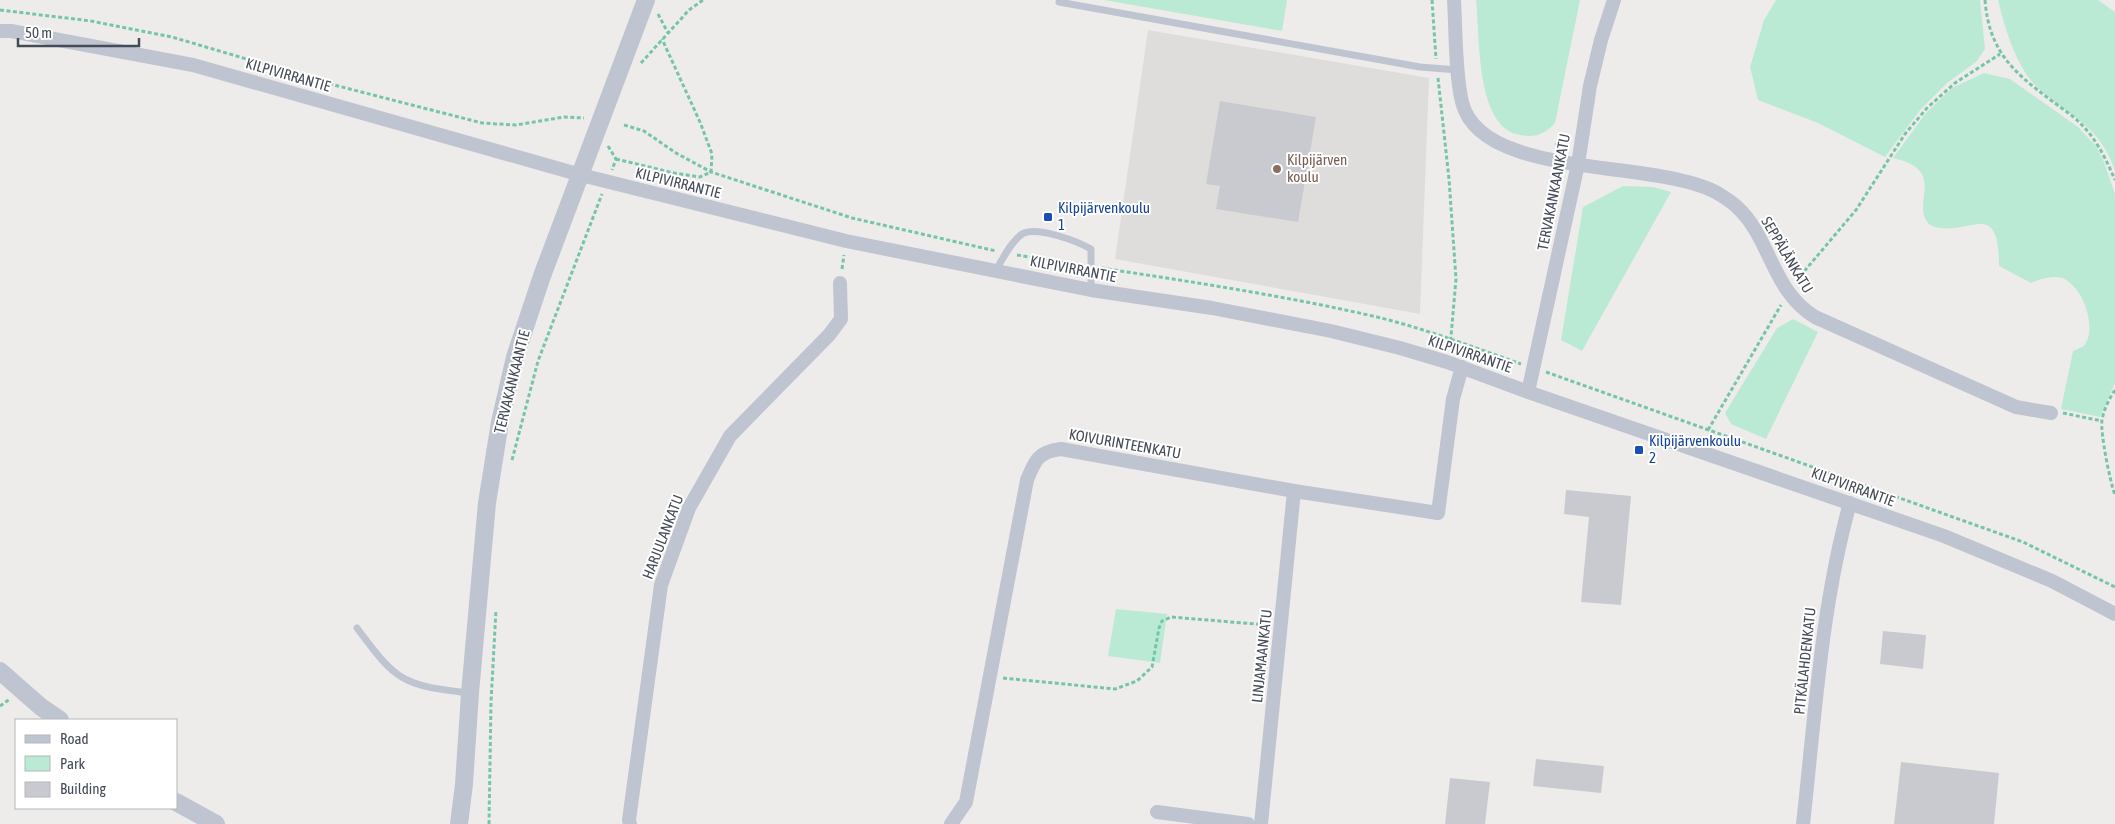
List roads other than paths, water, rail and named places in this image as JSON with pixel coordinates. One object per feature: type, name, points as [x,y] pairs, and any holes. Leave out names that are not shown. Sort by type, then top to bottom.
[{"type":"street","name":"SEPPÄLÄNKATU","points":[[1454,0],[1462,103],[1470,122],[1478,131],[1505,147],[1535,156],[1687,181],[1717,193],[1738,208],[1753,228],[1788,294],[1800,308],[1815,317],[2016,407],[2051,412]]},
{"type":"street","name":"TERVAKANKAANKATU","points":[[1528,392],[1578,164],[1590,86],[1601,40],[1614,0]]},
{"type":"street","name":"TERVAKANKAANTIE","points":[[459,824],[464,784],[487,503],[500,422],[515,357],[542,276],[581,175],[653,4]]},
{"type":"street","name":"KILPIVIRRANTIE","points":[[0,31],[11,31],[193,65],[607,182],[846,240],[1091,290],[1212,308],[1331,331],[1447,362],[1528,392],[1944,536],[2078,593],[2115,614]]},
{"type":"street","name":"HARJULANKATU","points":[[630,824],[630,810],[661,585],[689,508],[730,436],[830,335],[841,319],[840,283]]},
{"type":"street","name":"KOIVURINTEENKATU","points":[[951,824],[966,802],[1027,480],[1035,461],[1046,451],[1061,449],[1294,491],[1438,513],[1453,399],[1462,367]]},
{"type":"street","name":"LINJAMAANKATU","points":[[1261,824],[1294,491]]},
{"type":"street","name":"PITKÄLAHDENKATU","points":[[1803,824],[1828,602],[1841,532],[1850,502]]},
{"type":"street","points":[[0,671],[41,707],[59,719]]},
{"type":"street","name":"TERVAKANKAANTIE","points":[[464,784],[469,824]]},
{"type":"street","points":[[178,803],[216,824]]},
{"type":"street","points":[[1157,812],[1248,824]]},
{"type":"lane","points":[[1059,2],[1436,69],[1458,70]]},
{"type":"lane","points":[[996,270],[1019,236],[1025,233],[1037,232],[1078,241],[1091,248],[1091,290]]},
{"type":"lane","points":[[357,628],[382,663],[398,677],[413,684],[470,693]]},
{"type":"place","name":"Kilpijärven koulu","points":[[1277,169]]},
{"type":"place","name":"Kilpijärvenkoulu 1","points":[[1048,217]]},
{"type":"place","name":"Kilpijärvenkoulu 2","points":[[1639,450]]}]
